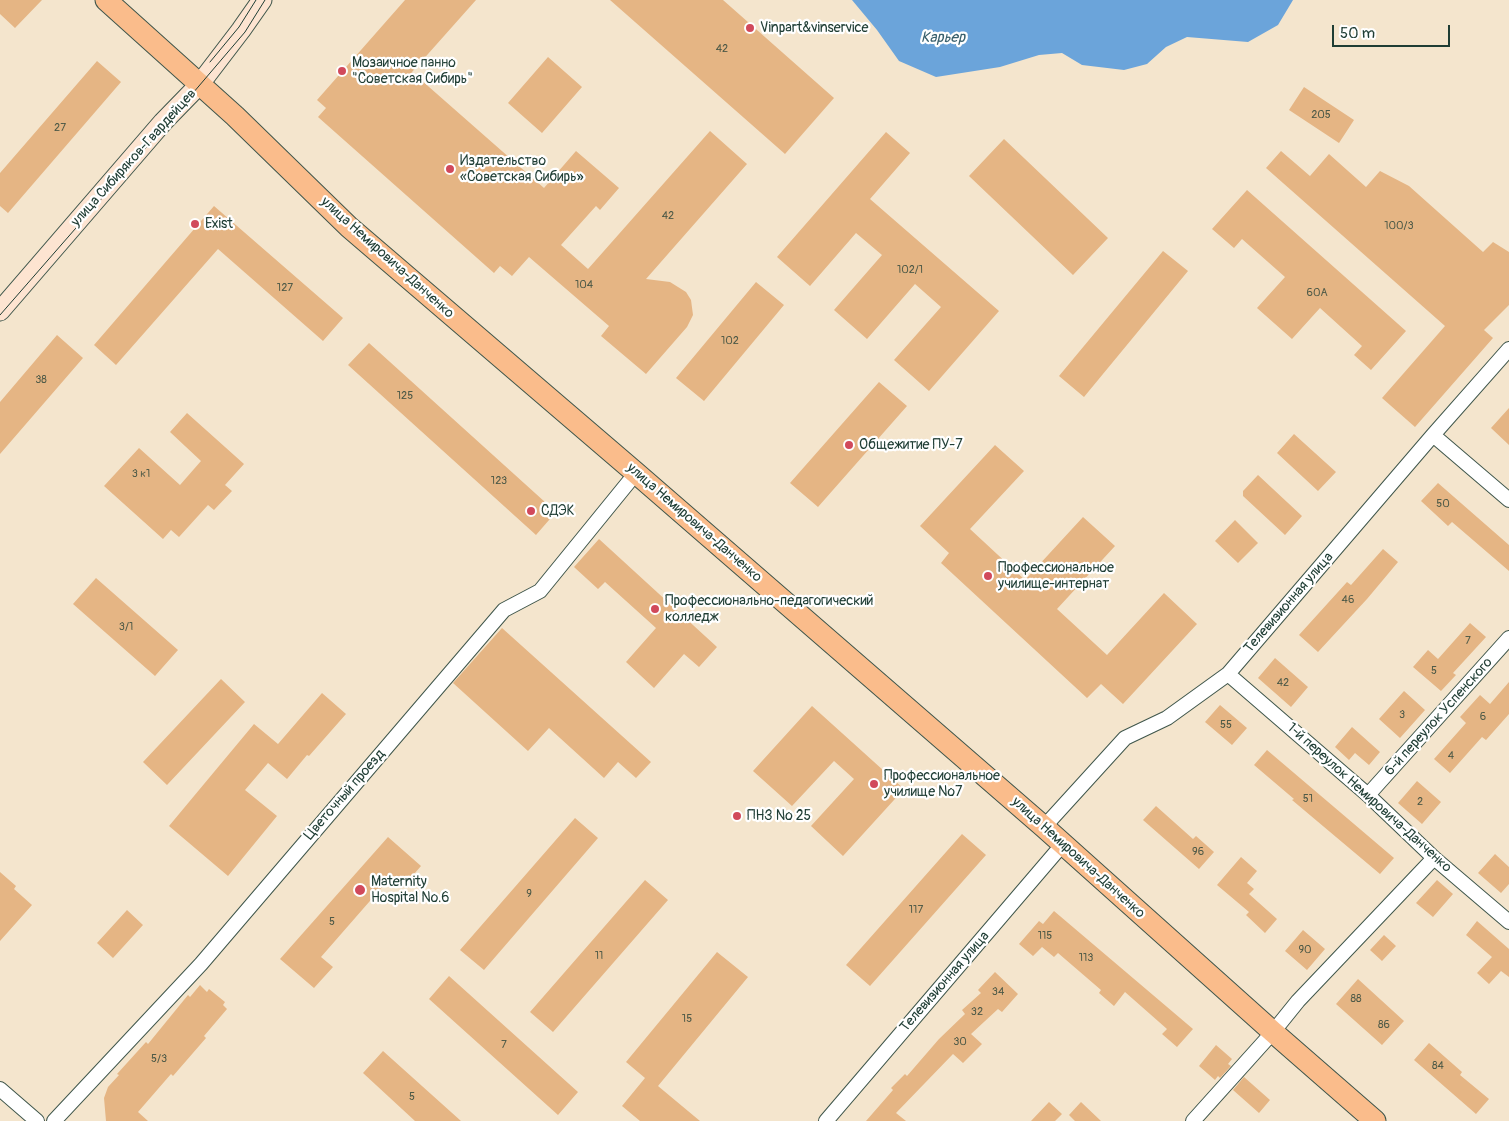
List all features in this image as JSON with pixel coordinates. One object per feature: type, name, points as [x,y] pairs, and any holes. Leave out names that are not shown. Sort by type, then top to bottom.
[{"type":"main road","name":"улица Немировича-Данченко","points":[[106,0],[235,116],[349,227],[1044,826],[1375,1121]]},
{"type":"main road","name":"улица Сибиряков-Гвардейцев","points":[[0,311],[164,122],[199,85],[262,0]]},
{"type":"street","name":"Телевизионная улица","points":[[1044,826],[1125,738],[1167,718],[1228,674],[1509,349]]},
{"type":"street","points":[[1433,435],[1509,500]]},
{"type":"street","name":"Цветочный проезд","points":[[54,1121],[201,964],[504,610],[540,591],[636,473]]},
{"type":"street","name":"6-й переулок Успенского","points":[[1368,795],[1509,638]]},
{"type":"street","name":"1-й переулок Немировича-Данченко","points":[[1228,674],[1368,795],[1434,858],[1507,916]]},
{"type":"street","name":"Телевизионная улица","points":[[826,1121],[1064,844]]},
{"type":"street","points":[[1193,1121],[1273,1032],[1298,1001],[1434,858]]},
{"type":"street","points":[[0,1089],[37,1121]]},
{"type":"water","name":"Карьер","points":[[852,0],[1293,0],[1278,25],[1248,42],[1187,37],[1166,47],[1147,64],[1124,70],[1082,65],[1062,53],[1039,55],[1000,67],[936,77],[899,61]]},
{"type":"building","points":[[0,0],[42,0],[15,28],[0,14]]},
{"type":"building","name":"Издательство «Советская Сибирь»","points":[[405,0],[476,0],[412,72],[544,188],[576,151],[619,188],[600,210],[596,206],[561,245],[588,269],[710,131],[747,164],[646,279],[670,282],[686,292],[691,300],[693,315],[687,327],[646,374],[601,336],[609,326],[529,257],[512,276],[500,266],[494,273],[318,117],[326,108],[317,100]]},
{"type":"building","points":[[610,0],[723,0],[834,98],[785,154]]},
{"type":"building","points":[[548,57],[582,87],[542,133],[508,103]]},
{"type":"building","points":[[97,61],[121,82],[8,213],[0,206],[0,173]]},
{"type":"building","points":[[1304,87],[1354,120],[1339,143],[1289,110]]},
{"type":"building","points":[[886,132],[910,153],[870,199],[999,311],[929,391],[894,360],[941,307],[915,284],[867,339],[834,310],[882,255],[856,233],[810,286],[777,257]]},
{"type":"building","points":[[1004,139],[1108,238],[1073,275],[969,176]]},
{"type":"building","points":[[1281,151],[1310,176],[1329,154],[1366,187],[1380,171],[1409,186],[1483,252],[1493,242],[1509,252],[1509,305],[1484,330],[1493,338],[1415,427],[1382,398],[1445,326],[1266,168]]},
{"type":"building","points":[[1247,190],[1406,331],[1371,370],[1354,355],[1362,346],[1320,308],[1292,339],[1257,308],[1285,277],[1242,239],[1234,248],[1212,229]]},
{"type":"building","points":[[214,206],[343,318],[323,341],[218,249],[116,365],[94,345]]},
{"type":"building","points":[[1163,251],[1188,271],[1084,397],[1059,376]]},
{"type":"building","points":[[756,282],[784,305],[704,401],[676,378]]},
{"type":"building","points":[[57,335],[83,358],[0,454],[0,402]]},
{"type":"building","points":[[369,343],[556,512],[536,535],[348,365]]},
{"type":"building","name":"Общежитие ПУ-7","points":[[879,382],[907,406],[818,507],[790,483]]},
{"type":"building","points":[[1509,408],[1509,445],[1491,428]]},
{"type":"building","points":[[187,413],[244,464],[225,485],[232,491],[214,510],[208,505],[179,537],[171,530],[163,539],[104,486],[139,448],[180,485],[201,461],[170,432]]},
{"type":"building","points":[[1294,434],[1336,472],[1318,491],[1277,453]]},
{"type":"building","name":"Профессиональное училище-интернат","points":[[995,445],[1024,471],[970,529],[1025,580],[1083,517],[1115,546],[1057,609],[1107,655],[1164,593],[1197,624],[1123,704],[1101,684],[1087,698],[941,563],[949,553],[920,526]]},
{"type":"building","points":[[1258,475],[1302,516],[1285,535],[1243,496],[1243,491]]},
{"type":"building","points":[[1438,483],[1509,545],[1509,571],[1452,522],[1448,526],[1421,501]]},
{"type":"building","points":[[1235,520],[1258,543],[1238,563],[1215,541]]},
{"type":"building","name":"Профессионально-педагогический колледж","points":[[599,539],[717,647],[699,667],[684,654],[654,688],[626,662],[656,628],[605,582],[598,589],[574,567]]},
{"type":"building","points":[[1383,549],[1398,562],[1318,652],[1299,635],[1347,582],[1351,585]]},
{"type":"building","points":[[96,578],[178,650],[155,676],[73,604]]},
{"type":"building","points":[[1470,623],[1486,637],[1453,673],[1456,675],[1441,691],[1413,667],[1428,650],[1438,659]]},
{"type":"building","points":[[502,628],[651,762],[636,778],[618,762],[604,778],[549,728],[528,751],[453,683]]},
{"type":"building","points":[[1275,658],[1308,687],[1291,707],[1258,678]]},
{"type":"building","points":[[221,679],[245,702],[167,785],[143,762]]},
{"type":"building","points":[[1509,682],[1509,714],[1486,740],[1482,737],[1450,773],[1434,759],[1466,723],[1460,717],[1480,695],[1490,704]]},
{"type":"building","points":[[1404,691],[1425,710],[1400,738],[1379,719]]},
{"type":"building","points":[[322,693],[346,714],[287,779],[268,763],[245,790],[277,816],[228,876],[169,826],[254,724],[278,744]]},
{"type":"building","points":[[1220,705],[1247,728],[1232,745],[1205,722]]},
{"type":"building","name":"Профессиональное училище №7","points":[[812,706],[904,789],[843,856],[811,826],[854,779],[834,761],[792,806],[753,771]]},
{"type":"building","points":[[1352,727],[1380,752],[1369,765],[1355,753],[1349,760],[1335,747]]},
{"type":"building","points":[[1267,750],[1394,858],[1380,874],[1292,800],[1294,799],[1254,765]]},
{"type":"building","points":[[1417,781],[1441,802],[1422,824],[1398,803]]},
{"type":"building","points":[[1156,806],[1193,839],[1196,836],[1214,852],[1199,869],[1143,820]]},
{"type":"building","points":[[575,818],[598,838],[484,970],[460,950]]},
{"type":"building","points":[[962,834],[986,855],[870,986],[846,965]]},
{"type":"building","points":[[388,837],[421,866],[402,888],[390,878],[321,957],[333,967],[314,988],[280,959]]},
{"type":"building","points":[[1495,854],[1509,867],[1509,884],[1501,893],[1478,873]]},
{"type":"building","points":[[1241,857],[1257,871],[1247,883],[1254,889],[1249,894],[1277,919],[1265,933],[1246,915],[1249,912],[1217,885]]},
{"type":"building","points":[[0,872],[16,886],[14,889],[32,905],[0,941]]},
{"type":"building","points":[[645,880],[668,900],[553,1032],[530,1012]]},
{"type":"building","points":[[1437,880],[1453,894],[1433,917],[1416,903]]},
{"type":"building","points":[[127,910],[143,925],[113,958],[97,943]]},
{"type":"building","points":[[1054,911],[1193,1029],[1177,1047],[1162,1034],[1167,1029],[1125,992],[1114,1006],[1099,993],[1101,990],[1058,953],[1054,957],[1042,947],[1033,956],[1019,944],[1039,921],[1043,924]]},
{"type":"building","points":[[1477,921],[1509,949],[1509,977],[1501,971],[1489,984],[1477,973],[1492,957],[1466,935]]},
{"type":"building","points":[[1303,930],[1325,949],[1307,970],[1285,951]]},
{"type":"building","points":[[1384,935],[1396,946],[1382,961],[1370,950]]},
{"type":"building","points":[[717,952],[748,977],[658,1086],[700,1121],[640,1121],[622,1106],[645,1078],[626,1062]]},
{"type":"building","points":[[995,972],[1018,994],[1002,1012],[998,1009],[971,1034],[982,1044],[963,1063],[953,1054],[896,1113],[906,1121],[866,1121],[893,1090],[891,1088],[905,1074],[907,1076],[939,1039],[965,1014],[962,1010],[981,993],[978,990]]},
{"type":"building","points":[[449,976],[578,1092],[558,1115],[429,999]]},
{"type":"building","points":[[1358,979],[1404,1021],[1382,1045],[1336,1004]]},
{"type":"building","points":[[200,985],[207,992],[209,989],[225,1002],[223,1005],[227,1009],[204,1036],[206,1038],[138,1112],[148,1121],[106,1121],[104,1098],[108,1087],[119,1075],[117,1074],[146,1042],[148,1044],[188,995],[190,997]]},
{"type":"building","points":[[1429,1043],[1462,1072],[1460,1075],[1489,1099],[1476,1114],[1414,1060]]},
{"type":"building","points":[[1216,1045],[1232,1059],[1228,1064],[1231,1066],[1220,1078],[1218,1076],[1215,1080],[1199,1066]]},
{"type":"building","points":[[383,1051],[461,1121],[415,1121],[363,1073]]},
{"type":"building","points":[[1244,1077],[1270,1100],[1259,1113],[1233,1090]]},
{"type":"building","points":[[1049,1102],[1062,1114],[1055,1121],[1031,1121]]},
{"type":"building","points":[[1081,1102],[1101,1121],[1075,1121],[1069,1115]]},
{"type":"tram line","points":[[210,62],[239,27],[256,0]]},
{"type":"tram line","points":[[0,315],[245,32],[265,0]]},
{"type":"place","name":"Vinpart&vinservice","points":[[750,28]]},
{"type":"place","name":"Мозаичное панно \"Советская Сибирь\"","points":[[342,71]]},
{"type":"place","name":"Издательство «Советская Сибирь»","points":[[450,169]]},
{"type":"place","name":"Exist","points":[[195,224]]},
{"type":"place","name":"Общежитие ПУ-7","points":[[849,445]]},
{"type":"place","name":"СДЭК","points":[[531,511]]},
{"type":"place","name":"Профессиональное училище-интернат","points":[[988,576]]},
{"type":"place","name":"Профессионально-педагогический колледж","points":[[655,609]]},
{"type":"place","name":"Профессиональное училище №7","points":[[874,784]]},
{"type":"place","name":"ПНЗ № 25","points":[[737,816]]},
{"type":"place","name":"Maternity Hospital No.6","points":[[360,890]]}]
